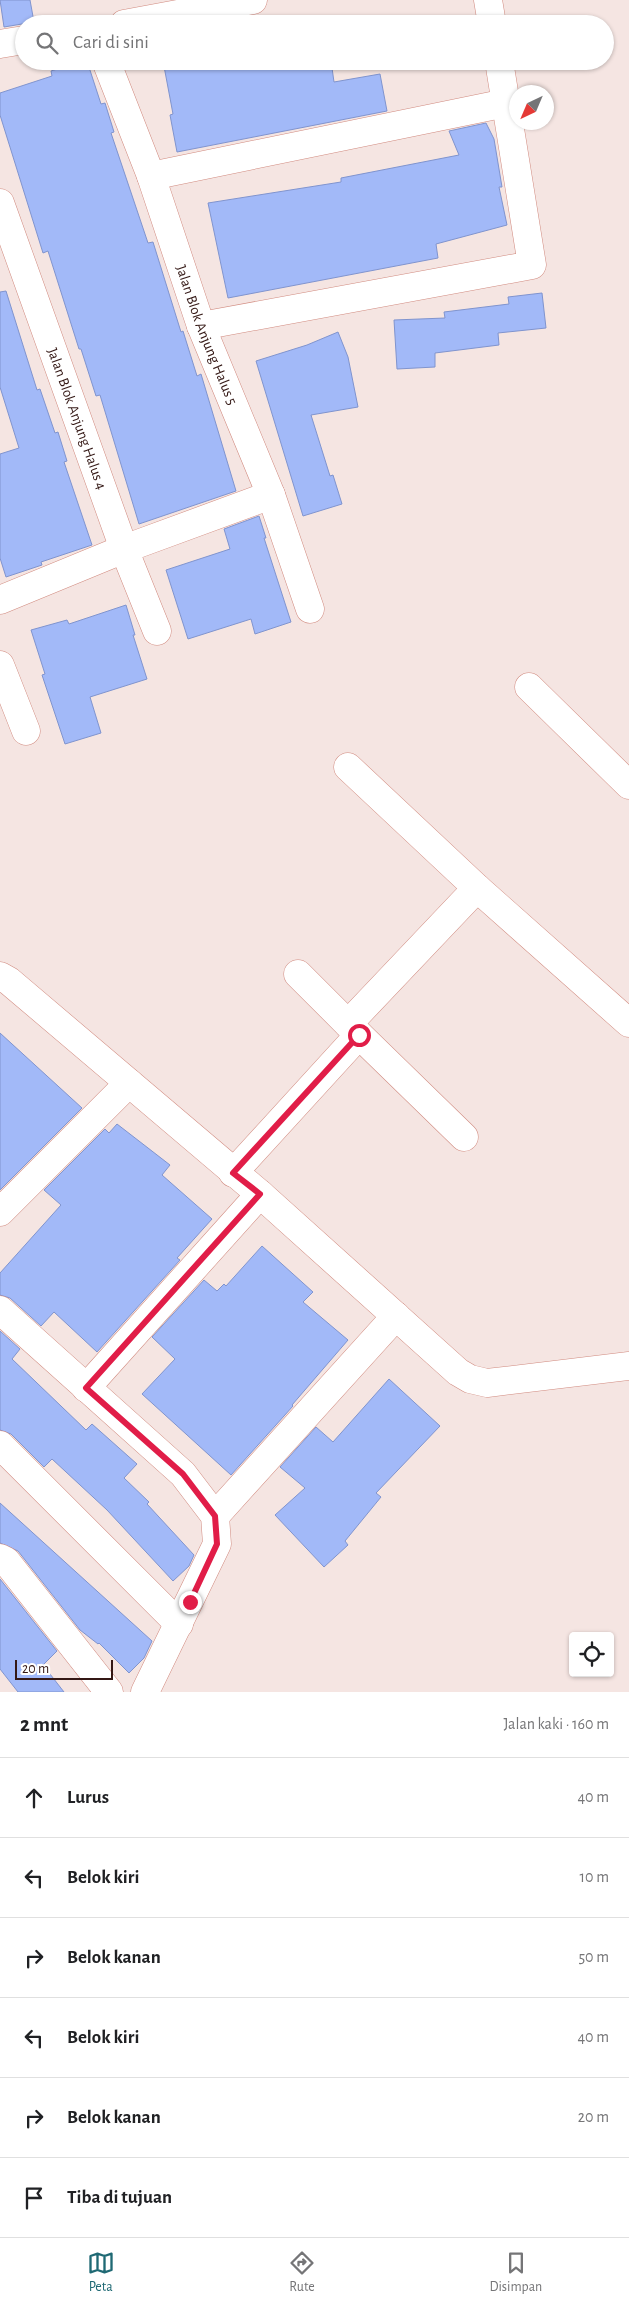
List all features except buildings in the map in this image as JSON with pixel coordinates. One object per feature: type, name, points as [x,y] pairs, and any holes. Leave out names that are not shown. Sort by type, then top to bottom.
[{"type":"street","points":[[172,15],[253,0]]},
{"type":"street","points":[[488,0],[490,15]]},
{"type":"street","points":[[0,44],[15,42]]},
{"type":"street","name":"Jalan Blok Anjung Halus 5","points":[[110,70],[151,176],[201,326],[271,495],[310,609]]},
{"type":"street","points":[[201,326],[532,265],[501,70]]},
{"type":"street","points":[[151,176],[506,102]]},
{"type":"street","name":"Jalan Blok Anjung Halus 4","points":[[0,203],[124,549],[157,631]]},
{"type":"street","points":[[0,600],[124,549],[271,495]]},
{"type":"street","points":[[0,665],[26,731]]},
{"type":"street","points":[[529,687],[629,785]]},
{"type":"street","points":[[348,767],[477,888],[629,1023]]},
{"type":"street","points":[[233,1173],[354,1029],[477,888]]},
{"type":"street","points":[[298,974],[464,1137]]},
{"type":"street","points":[[0,976],[260,1194],[458,1372],[470,1379],[487,1383],[629,1366]]},
{"type":"street","points":[[0,1212],[129,1083]]},
{"type":"street","points":[[86,1388],[260,1194]]},
{"type":"street","points":[[0,1310],[183,1474],[215,1516],[217,1544],[145,1692]]},
{"type":"street","points":[[215,1516],[396,1316]]},
{"type":"street","points":[[0,1445],[179,1624]]},
{"type":"street","points":[[0,1558],[6,1561],[109,1692]]},
{"type":"route","points":[[190,1602],[217,1544],[215,1516],[183,1474],[86,1388],[260,1194],[233,1173],[359,1035]]}]
